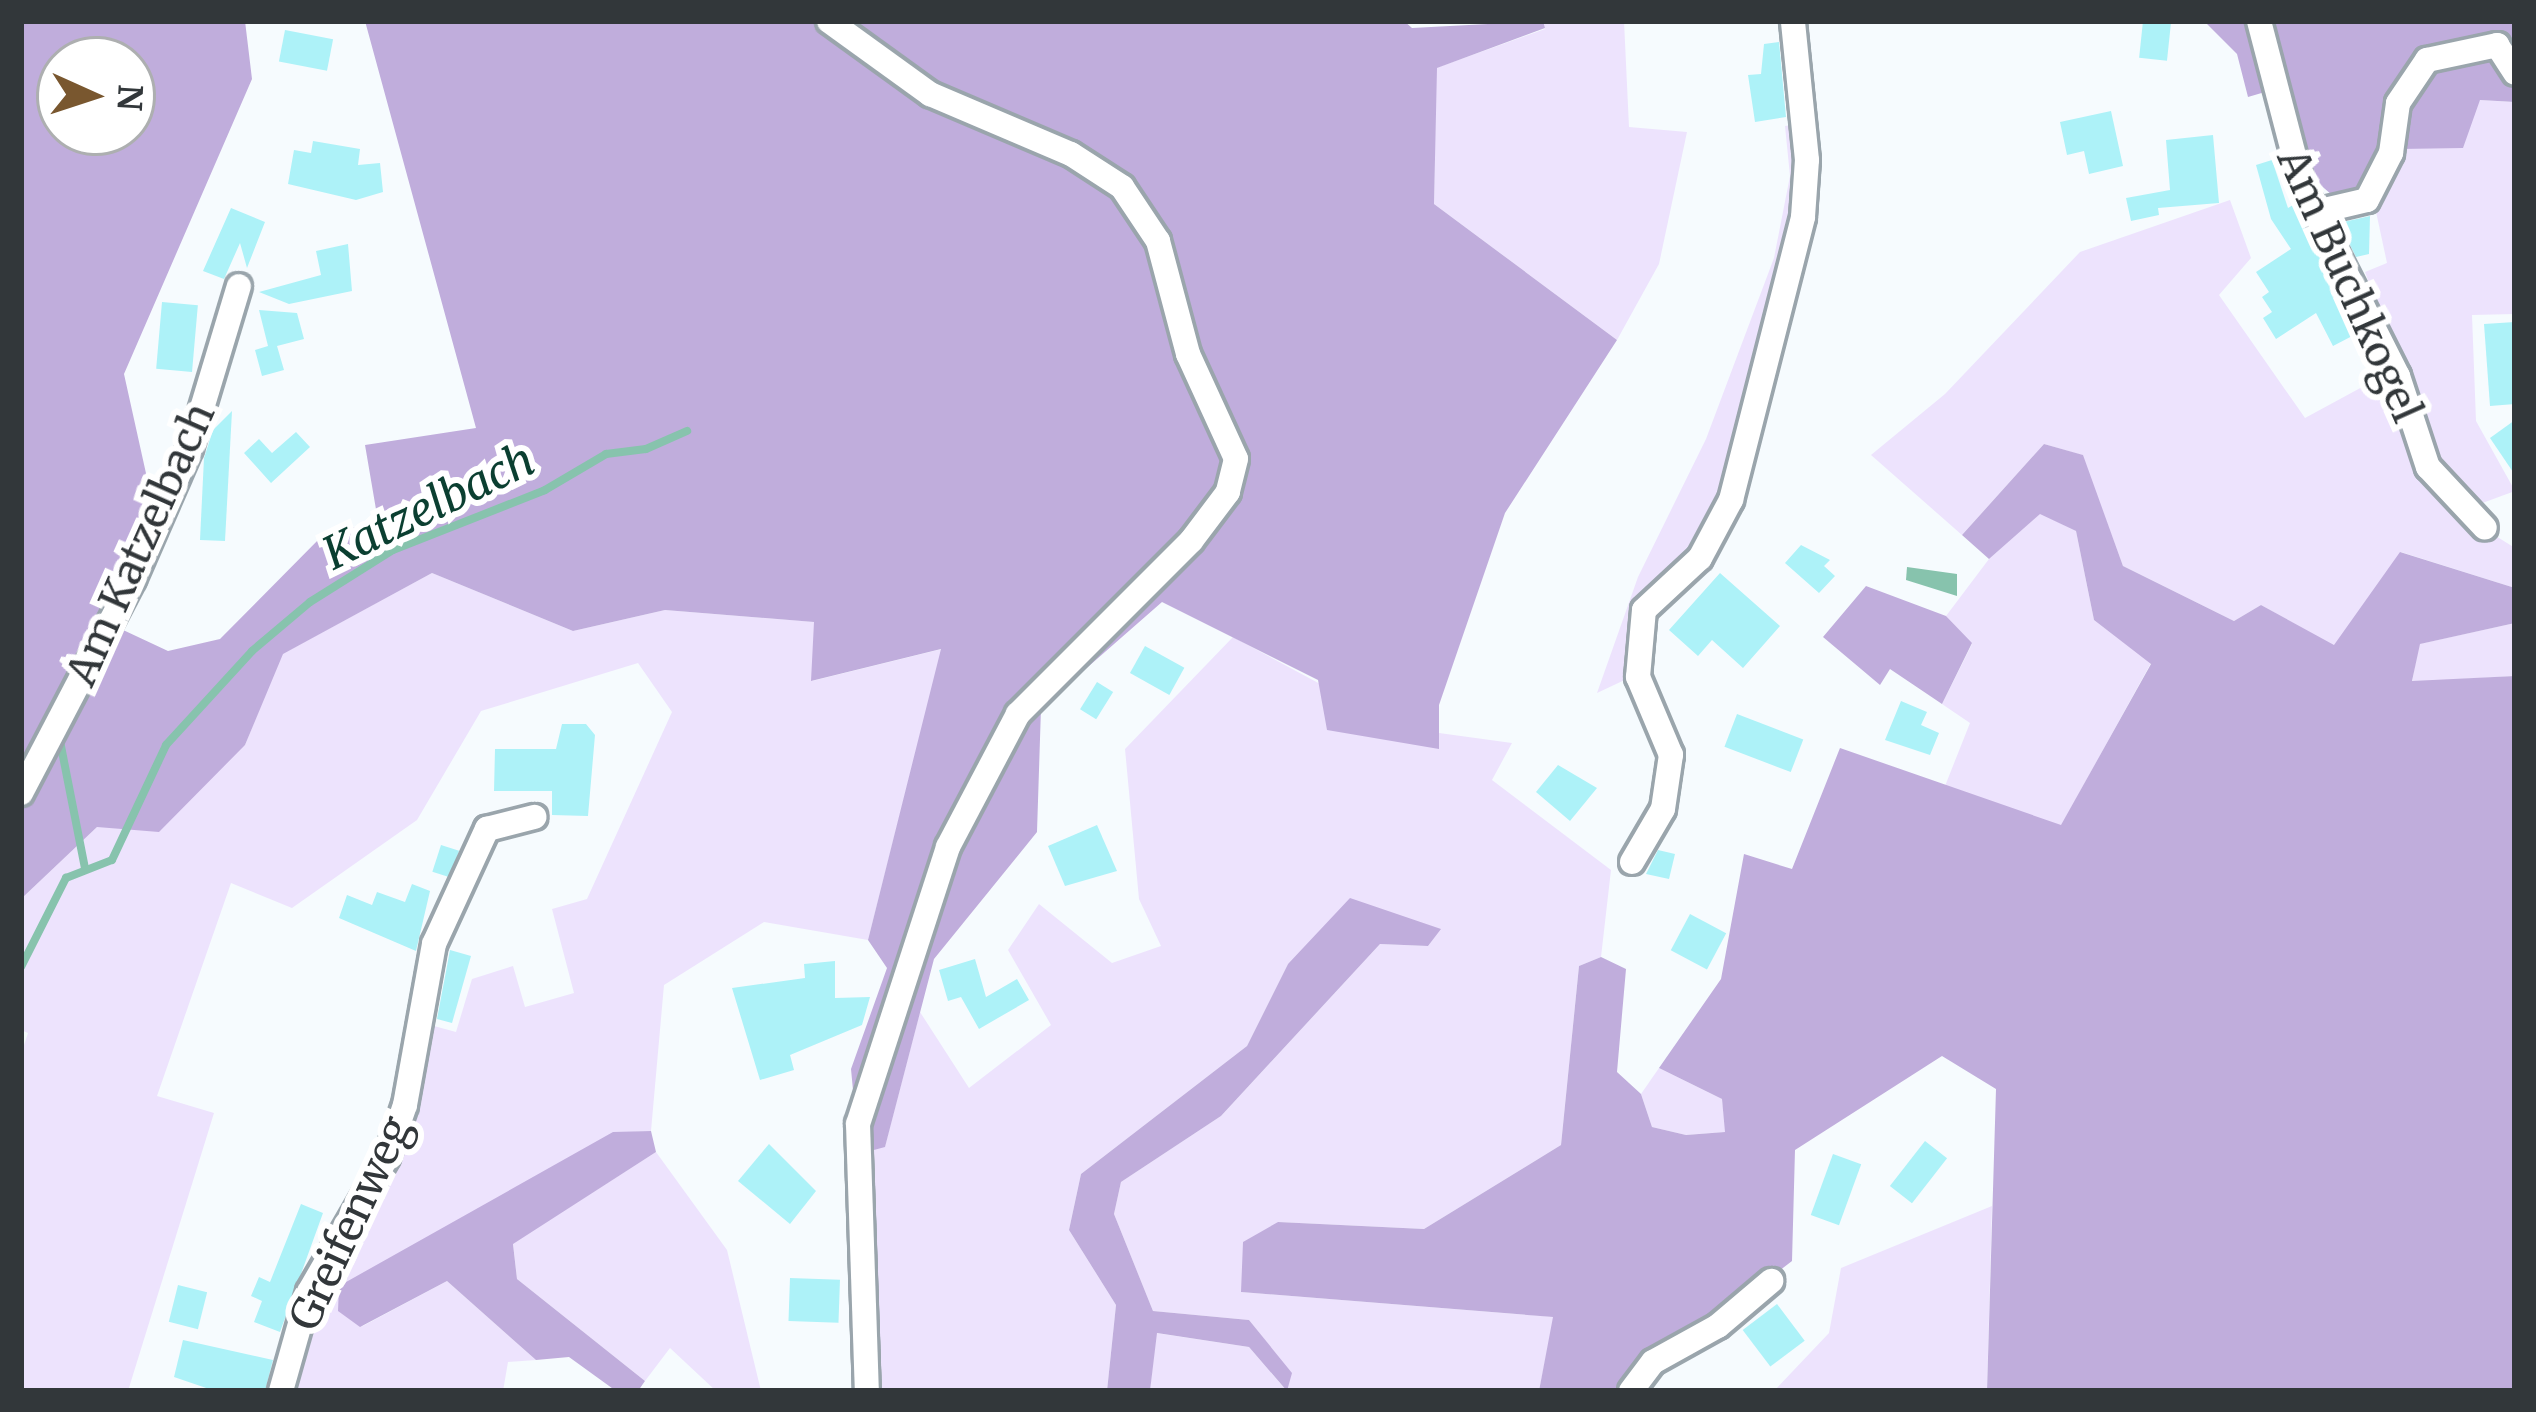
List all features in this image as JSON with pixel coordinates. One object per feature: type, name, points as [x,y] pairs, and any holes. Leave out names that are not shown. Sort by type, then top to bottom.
[{"type":"street","points":[[830,21],[930,94],[1071,154],[1122,187],[1158,241],[1188,354],[1236,469],[1228,492],[1178,555],[1018,714],[948,848],[858,1124],[867,1391]]},
{"type":"street","points":[[1632,862],[1663,809],[1671,755],[1638,677],[1644,610],[1700,558],[1731,500],[1803,217],[1807,160],[1793,21]]},
{"type":"street","name":"Am Buchkogel","points":[[2259,21],[2285,145],[2398,376],[2428,466],[2485,528]]},
{"type":"street","points":[[2316,212],[2367,200],[2391,153],[2398,103],[2427,60],[2497,45],[2515,73]]},
{"type":"street","name":"Am Katzelbach","points":[[21,793],[133,579],[190,448],[239,286]]},
{"type":"street","name":"Greifenweg","points":[[281,1391],[309,1292],[387,1157],[406,1105],[434,944],[487,829],[534,817]]},
{"type":"street","points":[[1631,1391],[1654,1362],[1718,1325],[1771,1282]]},
{"type":"shaded area","points":[[21,21],[245,21],[252,79],[124,374],[161,541],[121,629],[168,651],[220,639],[322,536],[378,521],[365,445],[476,428],[365,21],[1404,21],[1412,28],[1543,21],[1545,28],[1437,68],[1434,204],[1617,340],[1505,513],[1439,705],[1439,749],[1327,730],[1318,680],[1162,602],[1041,708],[1037,832],[934,959],[885,1147],[859,1154],[851,1069],[887,968],[868,940],[941,649],[811,681],[814,622],[665,610],[573,631],[432,573],[283,654],[245,745],[159,832],[97,827],[21,899]]},
{"type":"shaded area","points":[[1543,21],[1624,21],[1629,127],[1687,132],[1659,264],[1617,340],[1434,204],[1436,68],[1545,29]]},
{"type":"shaded area","points":[[2204,21],[2515,21],[2515,102],[2480,100],[2463,148],[2400,149],[2359,194],[2332,195],[2309,175],[2289,181],[2265,92],[2248,97],[2237,54]]},
{"type":"shaded area","points":[[2480,100],[2513,102],[2515,314],[2472,315],[2476,421],[2515,491],[2477,505],[2437,461],[2365,272],[2387,263],[2375,207],[2400,149]]},
{"type":"shaded area","points":[[1799,124],[1801,178],[1721,501],[1692,553],[1649,588],[1637,611],[1631,677],[1597,693],[1638,577],[1706,439],[1774,258],[1790,176],[1785,126]]},
{"type":"shaded area","points":[[2230,200],[2251,258],[2219,295],[2305,418],[2388,373],[2451,508],[2515,548],[2515,588],[2401,552],[2334,646],[2261,605],[2234,621],[2123,566],[2082,455],[2044,444],[1962,535],[1871,455],[1945,394],[2080,252]]},
{"type":"shaded area","points":[[2044,444],[2083,455],[2123,566],[2234,621],[2261,605],[2334,645],[2400,552],[2515,588],[2515,623],[2420,644],[2412,681],[2515,676],[2515,1391],[1987,1391],[1996,1089],[1942,1056],[1795,1150],[1792,1261],[1711,1323],[1645,1352],[1618,1391],[1539,1391],[1553,1317],[1241,1292],[1243,1242],[1278,1222],[1424,1229],[1561,1145],[1579,966],[1601,957],[1626,969],[1617,1072],[1641,1094],[1652,1127],[1686,1135],[1725,1132],[1722,1099],[1659,1068],[1721,979],[1744,854],[1792,869],[1840,748],[2061,825],[2151,664],[2094,620],[2076,531],[2040,514],[1989,559],[1962,535]]},
{"type":"shaded area","points":[[2040,513],[2076,531],[2094,620],[2151,663],[2061,826],[1945,786],[1970,723],[1942,704],[1972,644],[1946,616],[1989,559]]},
{"type":"shaded area","points":[[1907,567],[1957,574],[1957,596],[1906,580]]},
{"type":"shaded area","points":[[432,573],[573,631],[665,610],[815,622],[812,681],[942,649],[868,940],[764,922],[664,985],[651,1131],[613,1133],[361,1327],[447,1281],[536,1360],[508,1362],[503,1391],[289,1391],[326,1272],[396,1164],[423,1023],[456,1032],[472,979],[513,966],[525,1007],[574,993],[552,909],[587,899],[672,712],[638,663],[481,711],[417,820],[292,908],[231,883],[157,1096],[214,1113],[128,1391],[21,1391],[21,1054],[28,1033],[21,1030],[21,899],[97,827],[245,745],[282,654]]},
{"type":"shaded area","points":[[1866,586],[1946,616],[1972,643],[1942,704],[1890,669],[1880,685],[1823,637]]},
{"type":"shaded area","points":[[2515,623],[2515,676],[2412,682],[2419,644]]},
{"type":"shaded area","points":[[1233,637],[1439,748],[1439,733],[1512,743],[1492,780],[1611,870],[1601,957],[1579,966],[1561,1145],[1424,1229],[1278,1222],[1241,1292],[1554,1317],[1539,1391],[1150,1391],[1156,1333],[1249,1347],[1286,1390],[1291,1373],[1249,1320],[1153,1311],[1114,1214],[1121,1182],[1221,1116],[1380,944],[1428,946],[1440,929],[1288,964],[1247,1046],[1081,1174],[1069,1230],[1116,1305],[1107,1391],[876,1391],[859,1154],[885,1146],[920,1012],[969,1088],[1051,1025],[1008,950],[1039,904],[1112,963],[1161,946],[1139,899],[1125,749]]},
{"type":"shaded area","points":[[1350,898],[1441,929],[1428,946],[1380,944],[1221,1116],[1121,1182],[1114,1214],[1153,1311],[1249,1320],[1292,1373],[1287,1391],[1249,1347],[1157,1333],[1150,1391],[1107,1391],[1116,1305],[1069,1230],[1081,1174],[1247,1046],[1288,964]]},
{"type":"shaded area","points":[[1659,1068],[1722,1099],[1726,1132],[1686,1135],[1652,1127],[1641,1094]]},
{"type":"shaded area","points":[[651,1131],[656,1152],[513,1244],[517,1279],[645,1381],[638,1391],[616,1391],[569,1357],[536,1360],[447,1281],[360,1327],[338,1311],[339,1286],[613,1132]]},
{"type":"shaded area","points":[[656,1152],[727,1250],[761,1391],[716,1391],[670,1348],[645,1381],[517,1279],[513,1243]]},
{"type":"shaded area","points":[[1992,1206],[1987,1391],[1774,1391],[1829,1333],[1841,1268]]},
{"type":"building","points":[[2143,21],[2171,24],[2167,61],[2139,58]]},
{"type":"building","points":[[285,30],[333,39],[327,71],[279,61]]},
{"type":"building","points":[[1779,42],[1786,117],[1755,122],[1748,75],[1761,74],[1764,44]]},
{"type":"building","points":[[2111,111],[2123,166],[2089,174],[2084,151],[2067,155],[2060,122]]},
{"type":"building","points":[[2213,135],[2219,203],[2158,208],[2159,215],[2131,221],[2126,198],[2170,190],[2166,140]]},
{"type":"building","points":[[313,141],[360,149],[358,165],[380,163],[383,192],[356,200],[288,184],[294,150],[311,153]]},
{"type":"building","points":[[2272,160],[2288,208],[2293,205],[2358,333],[2333,346],[2316,313],[2276,339],[2263,318],[2272,312],[2262,297],[2269,292],[2256,272],[2291,249],[2271,219],[2256,165]]},
{"type":"building","points":[[231,208],[265,222],[247,268],[240,243],[224,279],[203,271]]},
{"type":"building","points":[[2370,216],[2369,254],[2356,257],[2339,223]]},
{"type":"building","points":[[348,244],[352,291],[289,304],[259,292],[321,275],[316,251]]},
{"type":"building","points":[[162,302],[198,305],[192,372],[156,369]]},
{"type":"building","points":[[259,310],[297,313],[304,339],[277,346],[284,370],[262,376],[255,350],[268,346]]},
{"type":"building","points":[[2515,322],[2515,404],[2490,406],[2484,324]]},
{"type":"building","points":[[232,411],[225,541],[200,540],[204,458],[213,430]]},
{"type":"building","points":[[2515,420],[2515,475],[2490,438]]},
{"type":"building","points":[[296,432],[310,447],[271,483],[244,453],[259,439],[272,453]]},
{"type":"building","points":[[1801,545],[1830,560],[1824,566],[1835,576],[1819,593],[1785,563]]},
{"type":"building","points":[[1720,573],[1780,626],[1743,668],[1712,640],[1698,656],[1669,630]]},
{"type":"building","points":[[1145,646],[1184,668],[1169,695],[1130,673]]},
{"type":"building","points":[[1097,682],[1113,692],[1096,719],[1080,709]]},
{"type":"building","points":[[1901,701],[1927,712],[1921,725],[1939,733],[1930,755],[1885,740]]},
{"type":"building","points":[[1737,714],[1803,739],[1791,772],[1724,747]]},
{"type":"building","points":[[562,724],[586,724],[595,735],[588,816],[552,815],[552,791],[494,791],[495,749],[556,749]]},
{"type":"building","points":[[1558,765],[1597,788],[1570,821],[1536,792]]},
{"type":"building","points":[[1097,825],[1117,871],[1065,886],[1048,846]]},
{"type":"building","points":[[441,845],[459,851],[450,878],[432,872]]},
{"type":"building","points":[[1658,850],[1675,854],[1669,879],[1646,874]]},
{"type":"building","points":[[412,884],[430,891],[416,951],[339,918],[347,895],[372,905],[377,892],[405,902]]},
{"type":"building","points":[[1690,914],[1726,933],[1707,969],[1671,950]]},
{"type":"building","points":[[450,950],[471,956],[452,1023],[437,1019]]},
{"type":"building","points":[[975,959],[986,997],[1017,979],[1029,1000],[979,1029],[961,997],[948,1001],[939,970]]},
{"type":"building","points":[[835,961],[835,998],[870,997],[862,1025],[790,1055],[794,1070],[760,1080],[732,988],[805,978],[804,964]]},
{"type":"building","points":[[1925,1141],[1947,1158],[1912,1203],[1890,1186]]},
{"type":"building","points":[[769,1144],[816,1191],[790,1224],[738,1181]]},
{"type":"building","points":[[1833,1154],[1861,1164],[1839,1225],[1811,1215]]},
{"type":"building","points":[[301,1204],[323,1213],[280,1332],[254,1322],[262,1301],[251,1296],[259,1277],[270,1282]]},
{"type":"building","points":[[790,1278],[840,1280],[838,1323],[788,1321]]},
{"type":"building","points":[[178,1285],[207,1292],[198,1329],[169,1322]]},
{"type":"building","points":[[1777,1304],[1805,1341],[1770,1367],[1743,1330]]},
{"type":"building","points":[[183,1340],[273,1360],[265,1391],[215,1391],[174,1377]]},
{"type":"waterway","name":"Katzelbach","points":[[21,967],[66,878],[112,860],[166,745],[252,651],[310,602],[393,550],[545,490],[606,454],[646,449],[687,431]]},
{"type":"waterway","points":[[60,741],[85,868]]}]
